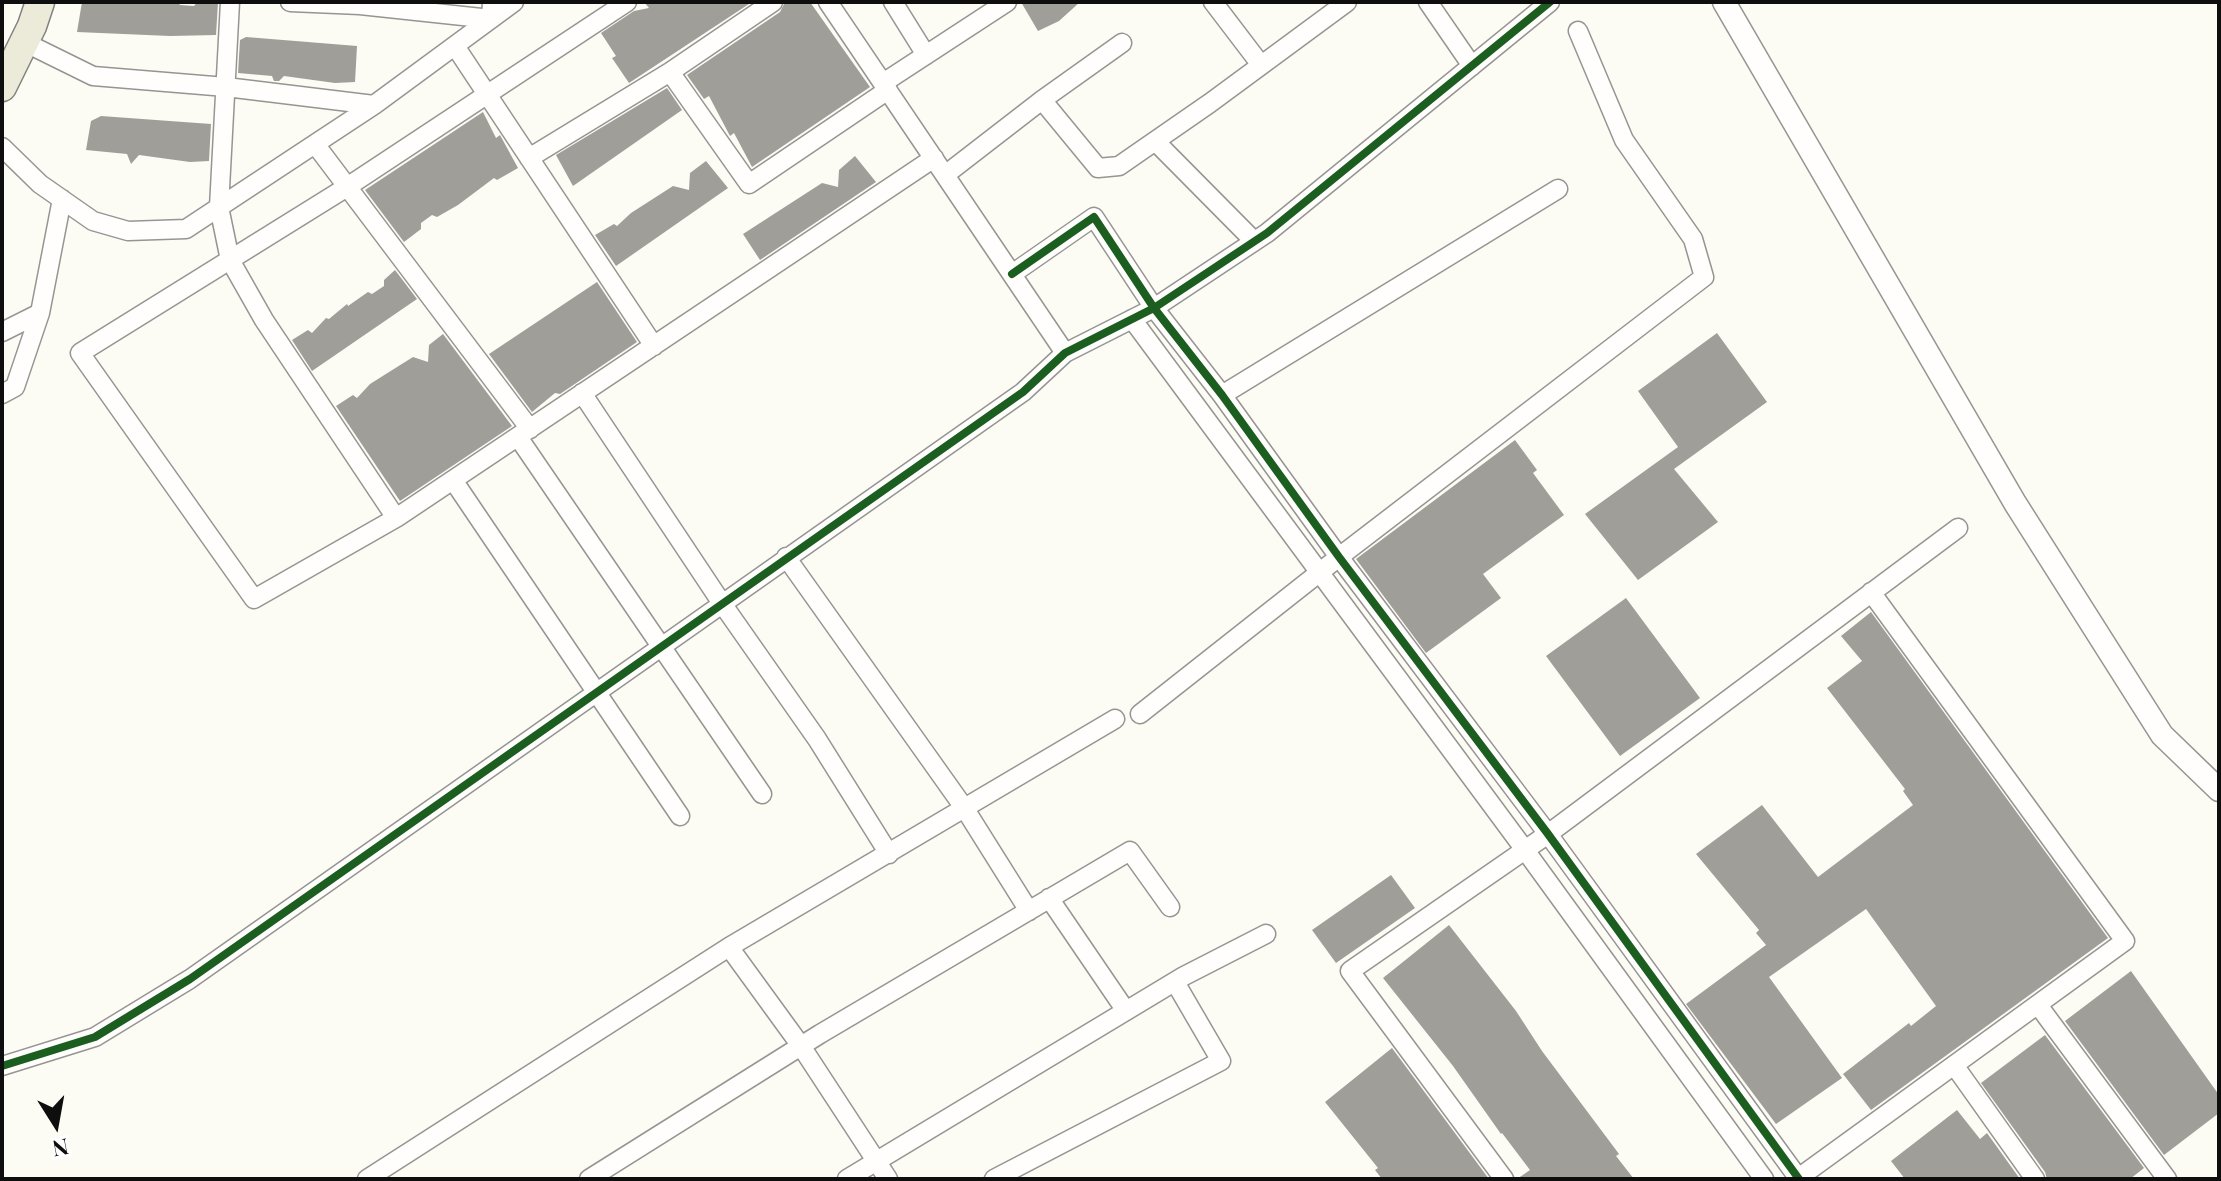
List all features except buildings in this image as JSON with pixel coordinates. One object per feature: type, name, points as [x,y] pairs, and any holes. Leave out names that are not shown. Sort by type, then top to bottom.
[{"type":"main road","points":[[2,87],[40,2]]},
{"type":"street","points":[[230,2],[219,207],[230,260],[264,320],[396,518]]},
{"type":"street","points":[[290,2],[492,10],[514,2]]},
{"type":"street","points":[[627,2],[347,187],[80,353],[254,599],[396,518],[934,158]]},
{"type":"street","points":[[529,158],[670,72],[773,2]]},
{"type":"street","points":[[828,2],[1065,353]]},
{"type":"street","points":[[893,2],[926,55]]},
{"type":"street","points":[[1213,2],[1261,65]]},
{"type":"street","points":[[1042,100],[1098,168],[1119,166],[1347,2]]},
{"type":"street","points":[[1428,2],[1472,66]]},
{"type":"street","points":[[1724,2],[2015,503],[2162,735],[2219,790]]},
{"type":"street","points":[[2,1066],[95,1037],[190,979],[1023,392],[1065,353],[1154,308],[1254,241],[1549,3]]},
{"type":"street","points":[[670,72],[749,184],[1000,4]]},
{"type":"street","points":[[2,147],[40,184],[93,221],[128,231],[186,229],[374,105],[455,46],[492,10]]},
{"type":"street","points":[[1140,714],[1704,277],[1693,239],[1624,140],[1578,31]]},
{"type":"street","points":[[24,42],[93,76],[226,87],[374,105]]},
{"type":"street","points":[[945,175],[1122,43]]},
{"type":"street","points":[[455,46],[654,346]]},
{"type":"street","points":[[1155,141],[1254,241]]},
{"type":"street","points":[[315,144],[524,433],[659,646],[762,794]]},
{"type":"street","points":[[1222,395],[1558,189]]},
{"type":"street","points":[[2,394],[15,387],[40,313],[62,199]]},
{"type":"street","points":[[1012,274],[1094,217],[1154,308],[1548,834],[1798,1179],[2125,941],[1871,592]]},
{"type":"street","points":[[2,332],[40,313]]},
{"type":"street","points":[[1132,319],[1764,1179]]},
{"type":"street","points":[[582,393],[721,602],[817,739],[889,854]]},
{"type":"street","points":[[453,480],[680,816]]},
{"type":"street","points":[[1504,1179],[1350,971],[1548,834],[1958,528]]},
{"type":"street","points":[[786,557],[965,809],[1029,911]]},
{"type":"street","points":[[367,1179],[729,947],[1115,719]]},
{"type":"street","points":[[589,1179],[801,1046],[1130,851],[1170,907]]},
{"type":"street","points":[[1049,898],[1126,1011]]},
{"type":"street","points":[[847,1179],[1175,982],[1266,934]]},
{"type":"street","points":[[729,947],[801,1046],[888,1179]]},
{"type":"street","points":[[994,1179],[1221,1061],[1175,982]]},
{"type":"street","points":[[2038,1005],[2167,1179]]},
{"type":"street","points":[[1954,1065],[2035,1179]]},
{"type":"cycle path","points":[[2,1066],[95,1037],[190,979],[1023,392],[1065,353],[1154,308],[1267,233],[1550,2]]},
{"type":"cycle path","points":[[1012,274],[1094,217],[1154,308],[1548,834],[1799,1179]]}]
